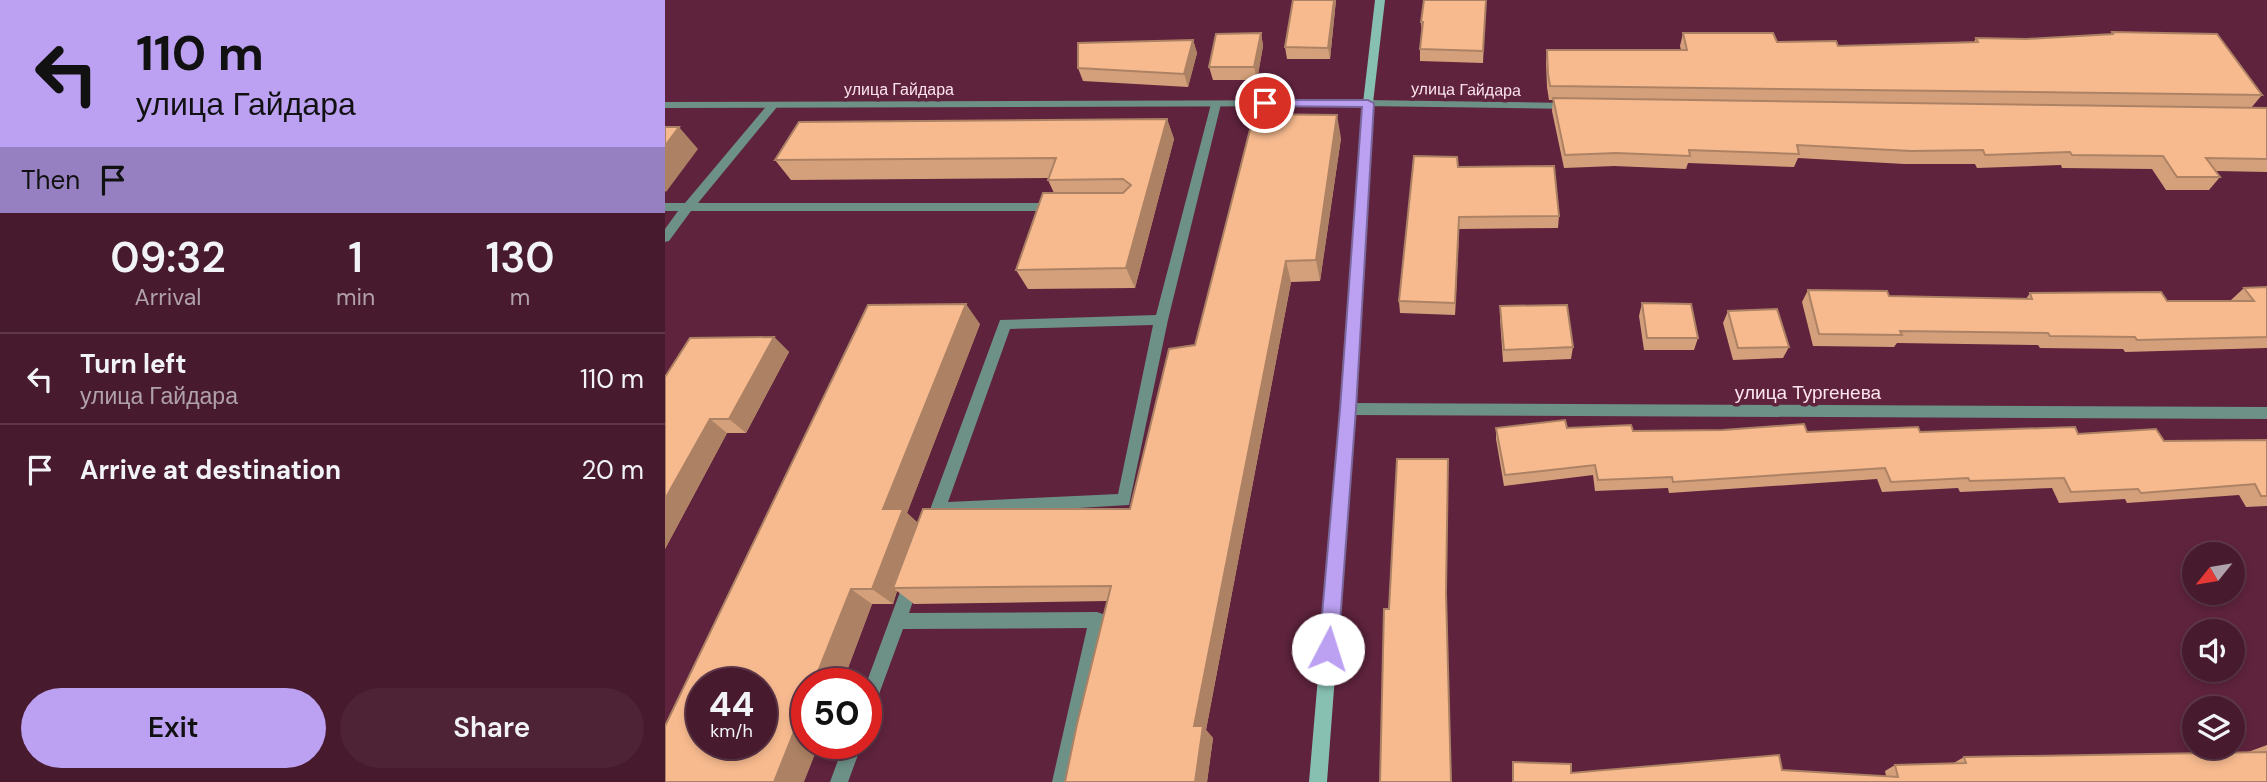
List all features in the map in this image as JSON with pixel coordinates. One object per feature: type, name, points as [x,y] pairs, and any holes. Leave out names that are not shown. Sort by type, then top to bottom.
[{"type":"main road","points":[[1318,782],[1348,409],[1368,103],[1380,0]]},
{"type":"street","name":"улица Гайдара","points":[[665,105],[1368,103],[1589,106]]},
{"type":"street","points":[[938,509],[1124,500],[1161,320],[1216,104]]},
{"type":"street","points":[[665,239],[688,207],[773,105]]},
{"type":"street","points":[[665,208],[1076,206]]},
{"type":"street","points":[[929,534],[1005,324],[1161,320]]},
{"type":"street","name":"улица Тургенева","points":[[1348,409],[2267,413]]},
{"type":"street","points":[[880,668],[915,571]]},
{"type":"street","points":[[897,621],[1097,620],[1061,782]]},
{"type":"street","points":[[839,782],[847,759]]},
{"type":"building","points":[[1293,0],[1334,0],[1328,48],[1285,47]]},
{"type":"building","points":[[1424,0],[1486,0],[1483,51],[1420,49]]},
{"type":"building","points":[[2112,32],[2217,34],[2262,95],[1550,86],[1548,74],[1547,50],[1687,50],[1683,33],[1773,33],[1777,42],[1836,41],[1838,46],[1978,42],[1976,38],[2026,39],[2113,34]]},
{"type":"building","points":[[1261,33],[1254,67],[1209,67],[1216,34]]},
{"type":"building","points":[[1193,40],[1184,74],[1078,68],[1078,43]]},
{"type":"building","points":[[1553,98],[2267,108],[2267,159],[2206,158],[2220,177],[2177,177],[2163,156],[2072,155],[2070,152],[1985,155],[1983,150],[1911,151],[1797,145],[1799,154],[1689,150],[1690,156],[1616,153],[1565,155]]},
{"type":"building","points":[[1254,114],[1337,115],[1316,260],[1286,261],[1194,726],[1203,726],[1195,782],[1065,782],[1111,586],[893,588],[923,509],[1130,509],[1169,349],[1195,345]]},
{"type":"building","points":[[1167,119],[1126,268],[1016,270],[1043,193],[1123,193],[1131,185],[1123,179],[1048,180],[1056,158],[775,160],[799,122]]},
{"type":"building","points":[[665,127],[679,127],[665,146]]},
{"type":"building","points":[[1414,156],[1457,157],[1458,167],[1554,166],[1559,216],[1459,217],[1455,303],[1399,301]]},
{"type":"building","points":[[2267,287],[2267,337],[2137,340],[2135,337],[2050,336],[2048,333],[1900,331],[1902,335],[1819,334],[1808,290],[1887,291],[1889,296],[2032,299],[2030,293],[2161,292],[2167,301],[2254,301],[2244,288]]},
{"type":"building","points":[[1642,303],[1691,304],[1698,338],[1647,338]]},
{"type":"building","points":[[966,304],[883,509],[903,509],[872,589],[851,589],[819,668],[791,668],[791,739],[774,782],[665,782],[665,726],[686,682],[686,759],[777,759],[777,668],[693,668],[868,305]]},
{"type":"building","points":[[1567,305],[1573,347],[1504,350],[1500,306]]},
{"type":"building","points":[[1777,309],[1789,347],[1738,348],[1728,311]]},
{"type":"building","points":[[774,337],[729,419],[710,419],[665,499],[665,377],[690,338]]},
{"type":"building","points":[[1565,420],[1567,428],[1631,425],[1633,431],[1723,430],[1804,424],[1807,432],[1918,427],[1920,432],[2075,427],[2078,434],[2156,429],[2164,441],[2267,440],[2267,496],[2261,496],[2255,484],[2141,493],[2138,489],[2071,492],[2064,478],[1970,481],[1968,478],[1891,482],[1885,468],[1673,482],[1672,477],[1598,480],[1595,465],[1505,475],[1496,428]]},
{"type":"building","points":[[1397,459],[1448,459],[1446,593],[1451,782],[1380,782],[1384,609],[1389,609]]},
{"type":"building","points":[[2245,752],[2267,752],[2267,782],[1513,782],[1513,762],[1571,764],[1571,773],[1779,755],[1782,770],[1898,777],[1895,765],[1966,763],[1964,757],[2182,753],[2182,759],[2245,759]]},
{"type":"route","points":[[1265,103],[1368,103],[1348,409],[1328,649]]}]
